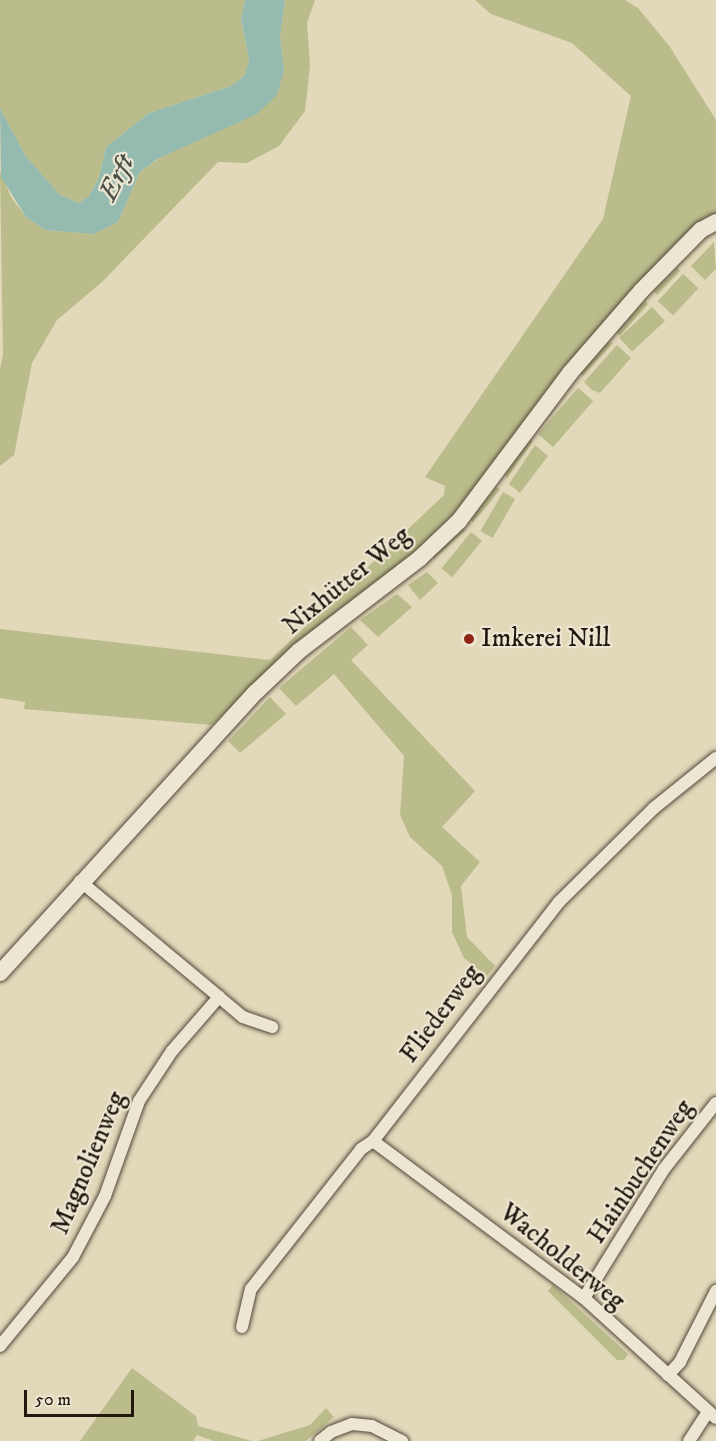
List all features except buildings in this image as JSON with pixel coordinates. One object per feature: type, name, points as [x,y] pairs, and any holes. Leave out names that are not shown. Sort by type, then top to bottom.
[{"type":"main road","name":"Nixhütter Weg","points":[[0,973],[80,881],[264,684],[459,521],[578,364],[658,274],[701,230],[716,222]]},
{"type":"street","name":"Fliederweg","points":[[242,1327],[251,1289],[361,1149],[373,1141],[559,902],[654,808],[716,758]]},
{"type":"street","points":[[80,881],[243,1017],[272,1026]]},
{"type":"street","name":"Magnolienweg","points":[[0,1346],[55,1284],[73,1257],[105,1196],[139,1101],[172,1051],[219,997]]},
{"type":"street","name":"Hainbuchenweg","points":[[584,1298],[664,1169],[716,1103]]},
{"type":"street","name":"Wacholderweg","points":[[373,1141],[584,1298],[712,1415]]},
{"type":"street","points":[[668,1375],[680,1362],[716,1291]]},
{"type":"street","points":[[689,1441],[712,1415]]},
{"type":"street","points":[[320,1441],[331,1432],[352,1424],[372,1426],[402,1441]]},
{"type":"green space","points":[[0,0],[245,0],[241,20],[249,59],[245,75],[231,86],[149,113],[106,147],[99,178],[89,196],[79,203],[60,195],[25,155],[0,108]]},
{"type":"green space","points":[[285,0],[315,0],[307,23],[310,66],[305,111],[279,146],[247,163],[218,162],[102,282],[57,320],[32,363],[14,455],[0,466],[0,369],[3,354],[0,171],[11,197],[26,217],[45,230],[94,234],[118,222],[140,172],[284,70],[280,37]]},
{"type":"green space","points":[[475,0],[625,0],[638,8],[670,47],[716,120],[716,212],[660,264],[562,369],[480,483],[452,515],[415,551],[279,661],[212,725],[24,709],[25,702],[0,698],[0,629],[270,660],[444,495],[445,486],[425,477],[603,219],[631,96],[572,43],[491,14]]},
{"type":"green space","points":[[714,242],[716,269],[705,280],[691,266]]},
{"type":"green space","points":[[677,268],[680,271],[657,295],[654,291]]},
{"type":"green space","points":[[683,274],[698,288],[673,315],[658,301]]},
{"type":"green space","points":[[645,301],[648,304],[620,336],[616,333]]},
{"type":"green space","points":[[652,307],[665,321],[632,352],[619,338]]},
{"type":"green space","points":[[609,342],[613,343],[583,376],[580,373]]},
{"type":"green space","points":[[617,345],[631,358],[600,393],[592,390],[584,382]]},
{"type":"green space","points":[[578,388],[593,401],[553,447],[538,434]]},
{"type":"green space","points":[[529,439],[533,441],[507,478],[505,475]]},
{"type":"green space","points":[[535,445],[548,456],[520,493],[509,484]]},
{"type":"green space","points":[[496,487],[500,489],[488,505],[473,522],[470,520]]},
{"type":"green space","points":[[503,492],[515,499],[493,538],[481,531]]},
{"type":"green space","points":[[463,527],[466,530],[434,559],[433,556]]},
{"type":"green space","points":[[471,532],[482,541],[452,577],[441,569]]},
{"type":"green space","points":[[427,572],[438,583],[420,600],[408,585]]},
{"type":"green space","points":[[397,594],[412,607],[378,637],[360,620]]},
{"type":"green space","points":[[351,627],[368,645],[351,660],[475,791],[442,827],[480,862],[461,886],[467,937],[495,966],[487,976],[464,958],[452,932],[452,895],[442,866],[410,837],[400,815],[404,756],[334,674],[296,706],[279,688]]},
{"type":"green space","points":[[270,697],[286,714],[240,753],[228,741]]},
{"type":"green space","points":[[553,1285],[628,1354],[624,1360],[617,1360],[548,1291]]},
{"type":"green space","points":[[132,1368],[196,1416],[198,1426],[252,1441],[214,1441],[197,1435],[193,1441],[80,1441]]},
{"type":"green space","points":[[326,1408],[334,1417],[306,1441],[258,1441],[310,1425]]},
{"type":"water","name":"Erft","points":[[245,0],[285,0],[280,37],[284,70],[277,95],[257,114],[159,158],[140,172],[118,222],[94,234],[45,230],[26,217],[1,177],[0,108],[25,155],[60,195],[79,203],[89,196],[99,178],[106,147],[149,113],[231,86],[245,75],[249,59],[241,19]]},
{"type":"place","name":"Imkerei Nill","points":[[469,639]]}]
